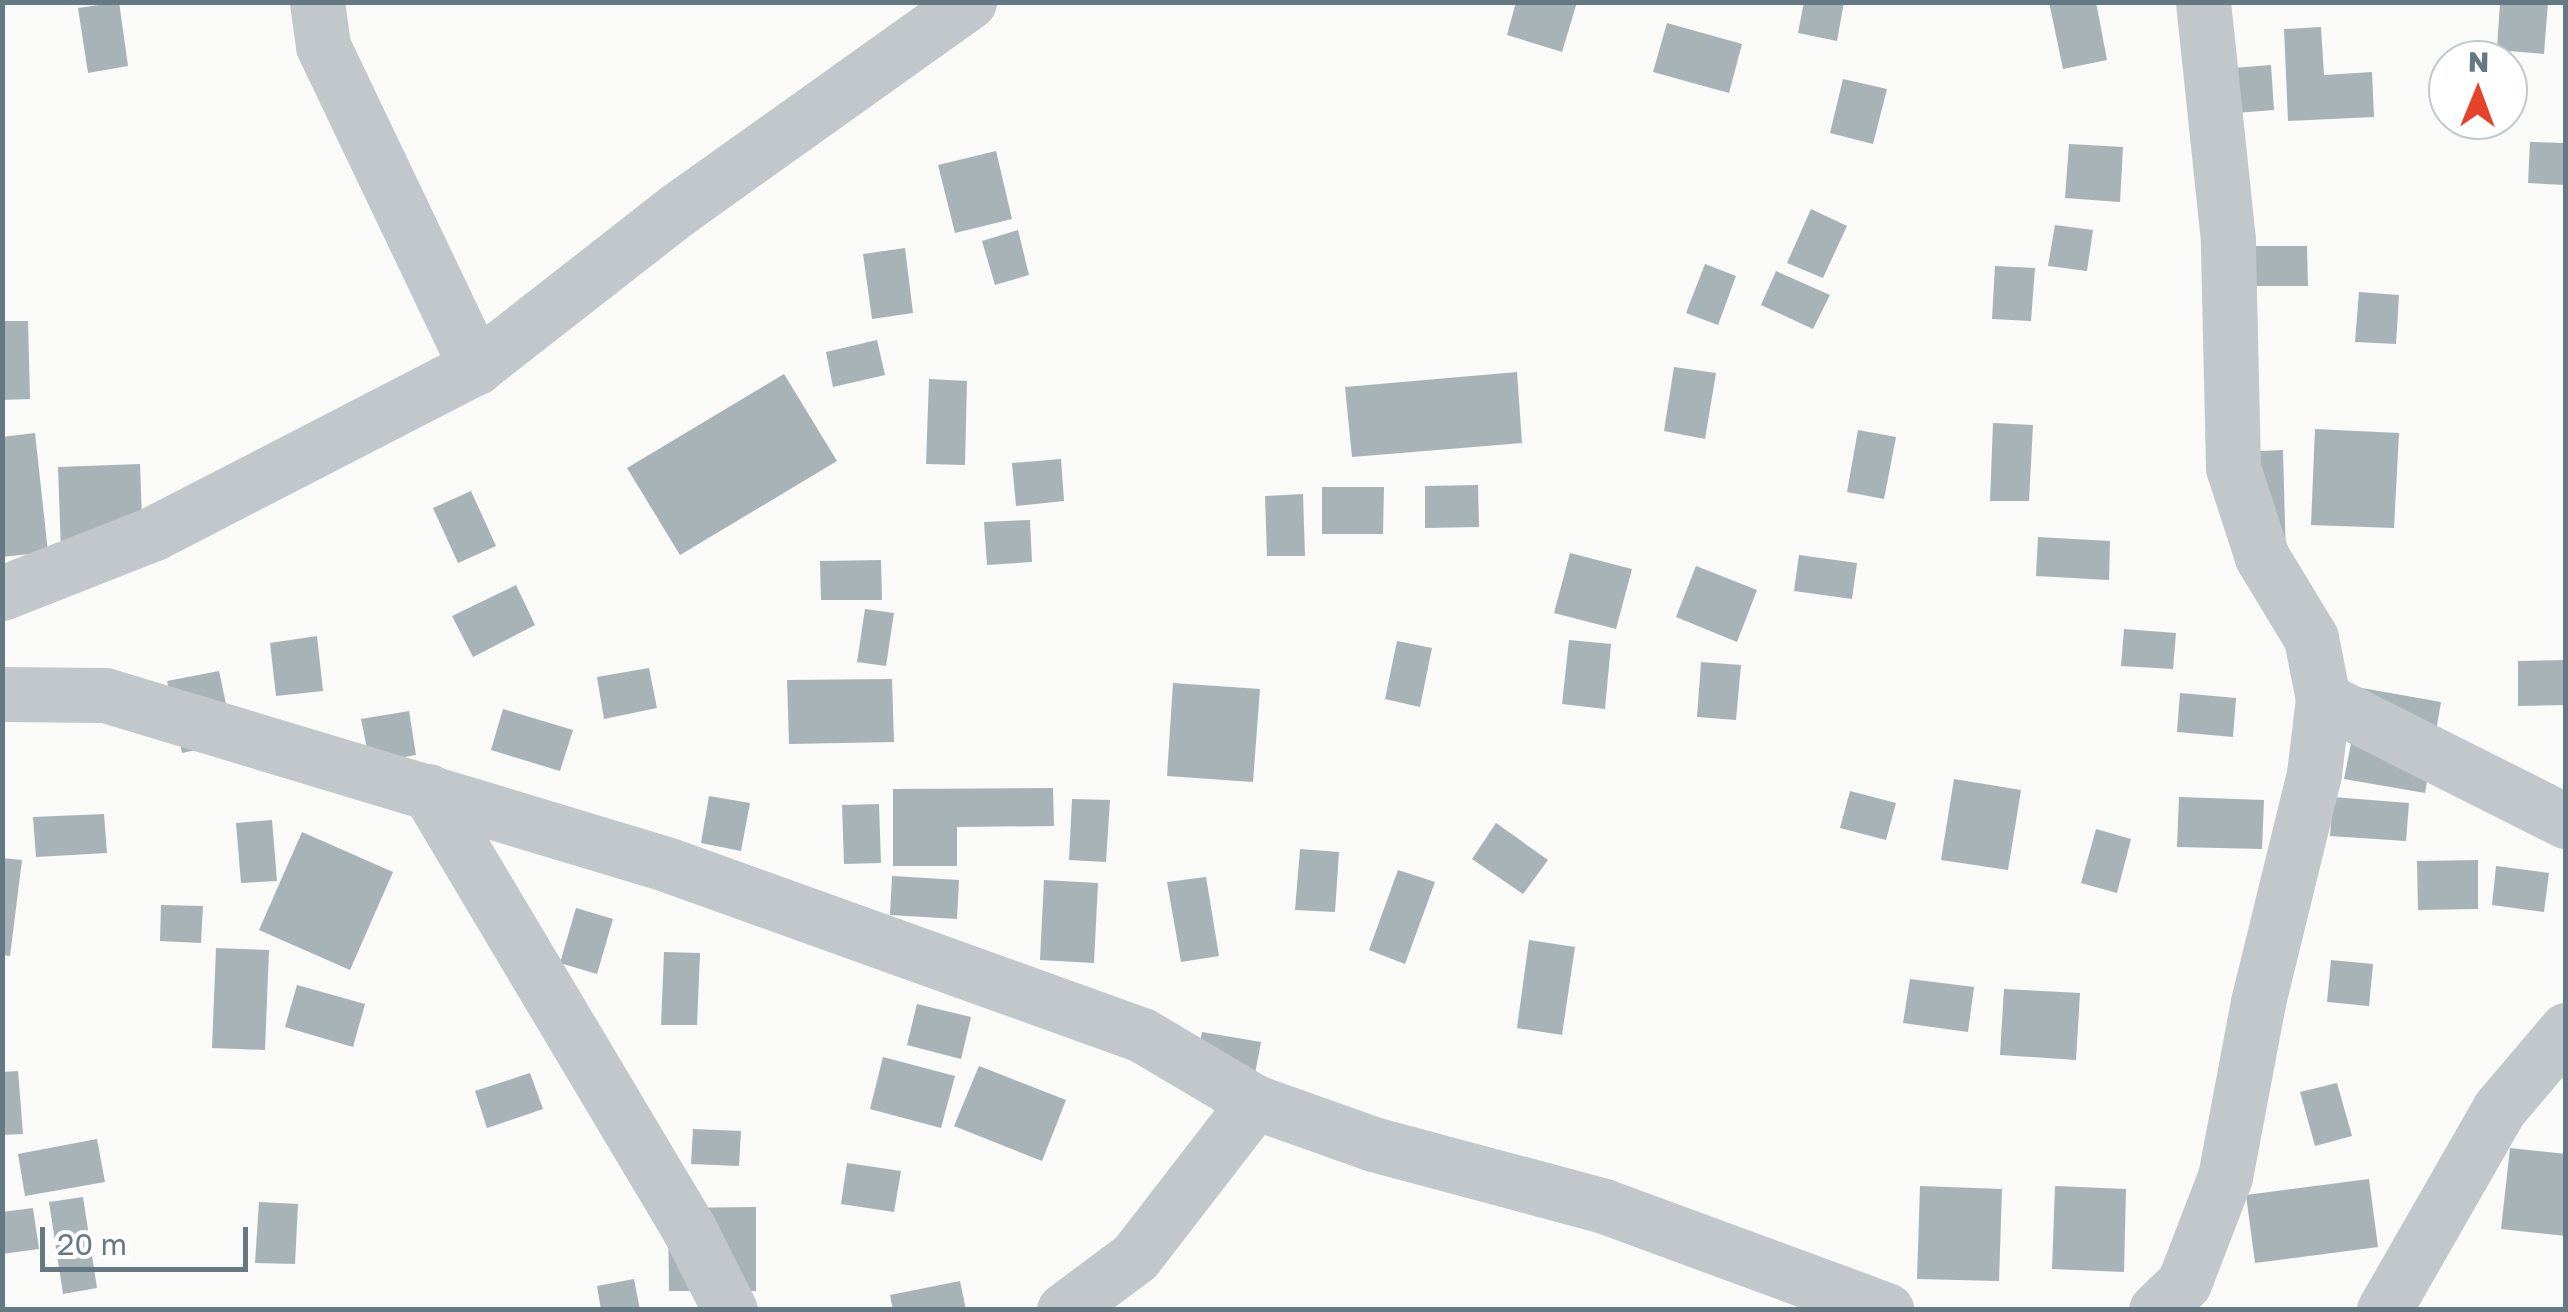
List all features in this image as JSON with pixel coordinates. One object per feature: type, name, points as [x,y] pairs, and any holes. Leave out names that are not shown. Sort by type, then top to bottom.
[{"type":"street","points":[[317,2],[323,46],[476,367]]},
{"type":"street","points":[[2,593],[154,533],[476,367],[676,210],[969,2]]},
{"type":"street","points":[[2156,1310],[2184,1283],[2225,1176],[2258,1002],[2314,774],[2323,699],[2310,638],[2262,557],[2233,468],[2228,240],[2203,2]]},
{"type":"street","points":[[2,694],[106,695],[666,864],[1142,1035],[1256,1102],[1373,1144],[1604,1206],[1886,1310]]},
{"type":"street","points":[[2323,699],[2566,820]]},
{"type":"street","points":[[428,791],[690,1230],[730,1310]]},
{"type":"street","points":[[2384,1310],[2499,1109],[2566,1030]]},
{"type":"street","points":[[1064,1310],[1135,1257],[1256,1102]]},
{"type":"building","points":[[119,2],[128,66],[88,73],[78,8]]},
{"type":"building","points":[[1516,2],[1577,2],[1562,52],[1507,35]]},
{"type":"building","points":[[1804,2],[1844,2],[1837,41],[1798,33]]},
{"type":"building","points":[[2049,2],[2096,2],[2107,60],[2063,69]]},
{"type":"building","points":[[2500,2],[2548,2],[2544,54],[2528,53],[2528,40],[2498,40]]},
{"type":"building","points":[[1667,23],[1742,44],[1729,93],[1653,72]]},
{"type":"building","points":[[2321,27],[2324,75],[2372,72],[2374,117],[2288,121],[2284,29]]},
{"type":"building","points":[[2271,65],[2274,110],[2223,114],[2220,69]]},
{"type":"building","points":[[1843,79],[1887,89],[1873,144],[1830,133]]},
{"type":"building","points":[[2530,142],[2566,143],[2566,185],[2528,183]]},
{"type":"building","points":[[2069,144],[2123,147],[2120,202],[2065,198]]},
{"type":"building","points":[[996,151],[1012,219],[955,233],[938,165]]},
{"type":"building","points":[[1811,209],[1847,226],[1823,278],[1787,263]]},
{"type":"building","points":[[2055,225],[2093,230],[2087,271],[2048,266]]},
{"type":"building","points":[[1018,230],[1029,275],[995,285],[982,241]]},
{"type":"building","points":[[2240,246],[2307,246],[2308,286],[2241,286]]},
{"type":"building","points":[[905,248],[913,313],[872,319],[863,254]]},
{"type":"building","points":[[1705,264],[1736,276],[1718,325],[1686,313]]},
{"type":"building","points":[[1995,266],[2035,268],[2031,321],[1992,319]]},
{"type":"building","points":[[1776,271],[1830,295],[1813,329],[1761,305]]},
{"type":"building","points":[[2359,292],[2399,295],[2396,344],[2355,342]]},
{"type":"building","points":[[2,321],[28,321],[30,399],[2,400]]},
{"type":"building","points":[[877,340],[885,375],[833,387],[826,352]]},
{"type":"building","points":[[1674,367],[1716,373],[1705,439],[1664,431]]},
{"type":"building","points":[[1517,372],[1522,443],[1352,457],[1345,387]]},
{"type":"building","points":[[784,374],[837,461],[680,555],[627,468]]},
{"type":"building","points":[[929,379],[967,381],[965,465],[926,464]]},
{"type":"building","points":[[1993,423],[2033,425],[2029,501],[1990,501]]},
{"type":"building","points":[[2315,429],[2399,433],[2394,528],[2311,525]]},
{"type":"building","points":[[1858,430],[1896,437],[1884,499],[1847,492]]},
{"type":"building","points":[[35,433],[48,552],[2,557],[2,437]]},
{"type":"building","points":[[2283,450],[2286,560],[2239,452]]},
{"type":"building","points":[[1061,459],[1064,501],[1016,506],[1012,463]]},
{"type":"building","points":[[140,464],[143,549],[61,551],[58,467]]},
{"type":"building","points":[[1478,485],[1479,527],[1425,528],[1425,486]]},
{"type":"building","points":[[1322,487],[1384,487],[1383,534],[1322,534]]},
{"type":"building","points":[[471,491],[496,546],[458,563],[433,508]]},
{"type":"building","points":[[1303,494],[1305,556],[1267,556],[1265,496]]},
{"type":"building","points":[[1030,520],[1032,562],[987,565],[984,522]]},
{"type":"building","points":[[2038,537],[2110,541],[2109,580],[2036,576]]},
{"type":"building","points":[[1570,553],[1632,569],[1616,629],[1554,613]]},
{"type":"building","points":[[1799,555],[1857,563],[1852,599],[1794,591]]},
{"type":"building","points":[[881,560],[882,600],[821,600],[820,561]]},
{"type":"building","points":[[1696,566],[1757,590],[1737,642],[1676,617]]},
{"type":"building","points":[[516,585],[535,625],[473,657],[452,616]]},
{"type":"building","points":[[865,609],[894,613],[886,666],[857,662]]},
{"type":"building","points":[[2124,629],[2176,633],[2173,669],[2121,666]]},
{"type":"building","points":[[317,636],[323,691],[276,696],[270,643]]},
{"type":"building","points":[[1569,640],[1611,644],[1605,709],[1562,704]]},
{"type":"building","points":[[1397,641],[1432,648],[1420,707],[1385,699]]},
{"type":"building","points":[[2566,660],[2566,705],[2518,706],[2518,661]]},
{"type":"building","points":[[1701,662],[1741,665],[1736,720],[1697,717]]},
{"type":"building","points":[[649,668],[657,708],[604,719],[597,677]]},
{"type":"building","points":[[219,671],[234,742],[182,753],[167,681]]},
{"type":"building","points":[[892,679],[894,742],[789,744],[787,680]]},
{"type":"building","points":[[1173,683],[1260,689],[1253,782],[1167,776]]},
{"type":"building","points":[[2362,688],[2441,702],[2425,793],[2344,779]]},
{"type":"building","points":[[2180,693],[2236,698],[2233,737],[2177,732]]},
{"type":"building","points":[[503,709],[573,730],[560,771],[491,750]]},
{"type":"building","points":[[409,711],[416,755],[370,763],[361,719]]},
{"type":"building","points":[[1954,779],[2021,790],[2008,870],[1941,860]]},
{"type":"building","points":[[1053,788],[1054,826],[957,827],[957,866],[893,866],[893,789]]},
{"type":"building","points":[[1850,791],[1896,803],[1886,840],[1840,828]]},
{"type":"building","points":[[709,796],[750,803],[741,851],[701,843]]},
{"type":"building","points":[[2179,797],[2264,800],[2262,849],[2177,847]]},
{"type":"building","points":[[2333,797],[2409,803],[2406,841],[2330,836]]},
{"type":"building","points":[[1072,799],[1110,800],[1106,862],[1069,860]]},
{"type":"building","points":[[879,804],[881,863],[844,864],[842,805]]},
{"type":"building","points":[[104,814],[107,853],[36,857],[33,817]]},
{"type":"building","points":[[272,820],[277,881],[241,883],[236,823]]},
{"type":"building","points":[[1496,823],[1548,860],[1523,894],[1472,859]]},
{"type":"building","points":[[2096,829],[2131,839],[2117,893],[2081,883]]},
{"type":"building","points":[[302,832],[393,872],[350,970],[259,930]]},
{"type":"building","points":[[1300,849],[1339,852],[1335,912],[1295,910]]},
{"type":"building","points":[[2,858],[22,860],[10,956],[2,955]]},
{"type":"building","points":[[2478,860],[2478,909],[2418,910],[2417,861]]},
{"type":"building","points":[[2496,866],[2549,873],[2544,912],[2492,905]]},
{"type":"building","points":[[1398,870],[1435,882],[1405,964],[1369,950]]},
{"type":"building","points":[[892,876],[959,880],[957,919],[890,915]]},
{"type":"building","points":[[1206,877],[1219,956],[1181,962],[1167,882]]},
{"type":"building","points":[[1044,880],[1098,883],[1094,963],[1040,960]]},
{"type":"building","points":[[161,905],[203,906],[201,943],[160,941]]},
{"type":"building","points":[[576,908],[613,919],[597,974],[560,963]]},
{"type":"building","points":[[1529,940],[1575,947],[1562,1035],[1517,1028]]},
{"type":"building","points":[[216,948],[269,950],[265,1050],[212,1048]]},
{"type":"building","points":[[664,952],[700,953],[697,1025],[661,1025]]},
{"type":"building","points":[[2331,960],[2373,964],[2369,1006],[2327,1002]]},
{"type":"building","points":[[1910,979],[1974,987],[1968,1032],[1903,1023]]},
{"type":"building","points":[[297,985],[365,1004],[353,1047],[285,1027]]},
{"type":"building","points":[[2004,989],[2080,993],[2076,1060],[2000,1055]]},
{"type":"building","points":[[917,1004],[971,1017],[961,1059],[907,1045]]},
{"type":"building","points":[[1202,1032],[1261,1042],[1254,1079],[1195,1069]]},
{"type":"building","points":[[883,1057],[955,1076],[941,1128],[870,1109]]},
{"type":"building","points":[[979,1066],[1066,1100],[1042,1161],[954,1126]]},
{"type":"building","points":[[18,1071],[23,1134],[2,1135],[2,1072]]},
{"type":"building","points":[[530,1073],[543,1109],[487,1128],[475,1091]]},
{"type":"building","points":[[2337,1083],[2352,1136],[2315,1146],[2300,1092]]},
{"type":"building","points":[[693,1129],[741,1131],[739,1166],[691,1164]]},
{"type":"building","points":[[97,1139],[105,1182],[25,1196],[18,1154]]},
{"type":"building","points":[[2510,1148],[2566,1154],[2566,1236],[2501,1229]]},
{"type":"building","points":[[847,1163],[901,1171],[894,1212],[841,1204]]},
{"type":"building","points":[[2369,1179],[2378,1247],[2255,1263],[2246,1195]]},
{"type":"building","points":[[1920,1186],[2002,1189],[1999,1281],[1917,1279]]},
{"type":"building","points":[[2055,1186],[2126,1189],[2124,1272],[2052,1269]]},
{"type":"building","points":[[83,1197],[97,1288],[63,1294],[49,1202]]},
{"type":"building","points":[[259,1202],[298,1204],[295,1264],[255,1263]]},
{"type":"building","points":[[756,1207],[756,1291],[669,1291],[668,1208]]},
{"type":"building","points":[[33,1208],[39,1249],[2,1254],[2,1212]]},
{"type":"building","points":[[634,1279],[640,1310],[601,1310],[597,1286]]},
{"type":"building","points":[[960,1281],[966,1310],[893,1310],[890,1295]]}]
